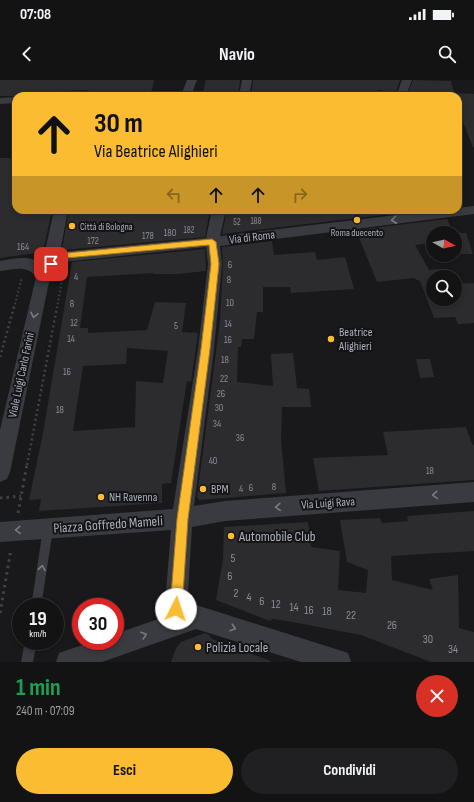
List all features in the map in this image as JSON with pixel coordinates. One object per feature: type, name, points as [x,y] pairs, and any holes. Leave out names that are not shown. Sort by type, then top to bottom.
[{"type":"street","points":[[187,92],[192,80]]},
{"type":"street","points":[[245,92],[247,80]]},
{"type":"street","points":[[403,92],[407,80]]},
{"type":"street","points":[[0,101],[12,100]]},
{"type":"street","points":[[471,211],[474,224]]},
{"type":"street","name":"Viale Luigi Carlo Farini","points":[[0,472],[60,214]]},
{"type":"street","points":[[185,620],[182,519],[208,334],[215,264],[212,242],[218,214]]},
{"type":"street","name":"Via di Roma","points":[[47,270],[58,257],[66,255],[212,242],[446,214]]},
{"type":"street","points":[[0,266],[32,264],[38,268],[47,270]]},
{"type":"street","name":"Via Luigi Rava","points":[[182,519],[225,511],[474,492]]},
{"type":"street","name":"Piazza Goffredo Mameli","points":[[7,531],[134,524],[182,519]]},
{"type":"street","points":[[68,662],[185,620],[339,662]]},
{"type":"lane","points":[[37,598],[48,528]]},
{"type":"lane","points":[[27,662],[29,650]]},
{"type":"path","points":[[0,613],[7,531],[21,496],[66,255]]},
{"type":"path","points":[[0,357],[23,272]]},
{"type":"path","points":[[0,498],[21,496]]},
{"type":"building","points":[[0,80],[154,80],[152,90],[148,92],[90,92],[85,90],[12,92],[12,96],[0,96]]},
{"type":"building","points":[[206,80],[240,80],[238,92],[203,92]]},
{"type":"building","points":[[253,80],[400,80],[396,92],[378,90],[378,92],[252,92]]},
{"type":"building","points":[[413,80],[451,81],[454,92],[409,92]]},
{"type":"building","points":[[462,93],[474,94],[473,147],[462,120]]},
{"type":"building","points":[[0,158],[12,158],[12,214],[51,214],[43,252],[0,258]]},
{"type":"building","points":[[68,214],[209,214],[205,237],[62,249]]},
{"type":"building","points":[[226,214],[391,214],[222,234]]},
{"type":"building","points":[[447,219],[450,226],[426,226],[426,244],[415,245],[429,270],[426,270],[426,297],[420,281],[413,278],[377,282],[356,230]]},
{"type":"building","points":[[462,233],[466,233],[473,254],[462,254]]},
{"type":"building","points":[[272,241],[274,255],[315,252],[317,260],[345,257],[354,289],[291,293],[290,287],[263,287],[263,312],[257,312],[254,339],[242,339],[241,347],[238,347],[237,382],[273,386],[271,354],[293,353],[297,388],[309,389],[311,407],[282,407],[281,440],[286,493],[199,500],[197,497],[220,321],[223,264],[222,247]]},
{"type":"building","points":[[205,249],[206,271],[177,274],[153,274],[154,273],[87,277],[80,328],[88,328],[88,333],[147,330],[155,302],[186,303],[182,332],[198,333],[191,382],[187,381],[171,483],[162,484],[162,503],[39,511],[41,499],[29,500],[43,433],[72,262]],"holes":[[[127,348],[168,351],[163,383],[136,381],[135,427],[73,431],[83,366],[126,364]]]},
{"type":"building","points":[[474,283],[474,323],[458,324],[455,317],[434,318],[429,306],[462,306],[462,284]]},
{"type":"building","points":[[416,359],[430,359],[434,377],[420,378]]},
{"type":"building","points":[[466,427],[472,444],[474,445],[474,480],[319,491],[313,458],[388,455],[383,432]]},
{"type":"building","points":[[474,511],[474,551],[391,556],[392,580],[433,590],[429,579],[458,575],[459,628],[474,632],[474,662],[431,662],[361,635],[287,621],[272,619],[270,621],[216,600],[223,559],[224,527],[308,522],[311,547],[340,551],[338,590],[366,593],[368,570],[347,562],[340,520],[380,518],[382,523],[408,521],[407,516]]},
{"type":"building","points":[[205,633],[212,639],[271,661],[171,662],[176,648],[181,642]]},
{"type":"place","name":"Roma duecento","points":[[357,220]]},
{"type":"place","name":"Città di Bologna","points":[[72,226]]},
{"type":"place","name":"Beatrice Alighieri","points":[[331,339]]},
{"type":"place","name":"BPM","points":[[203,489]]},
{"type":"place","name":"NH Ravenna","points":[[101,497]]},
{"type":"place","name":"Automobile Club","points":[[231,536]]},
{"type":"place","name":"Polizia Locale","points":[[198,647]]},
{"type":"route","points":[[51,264],[58,257],[66,255],[212,242],[215,264],[206,349],[182,519],[176,609]]}]
